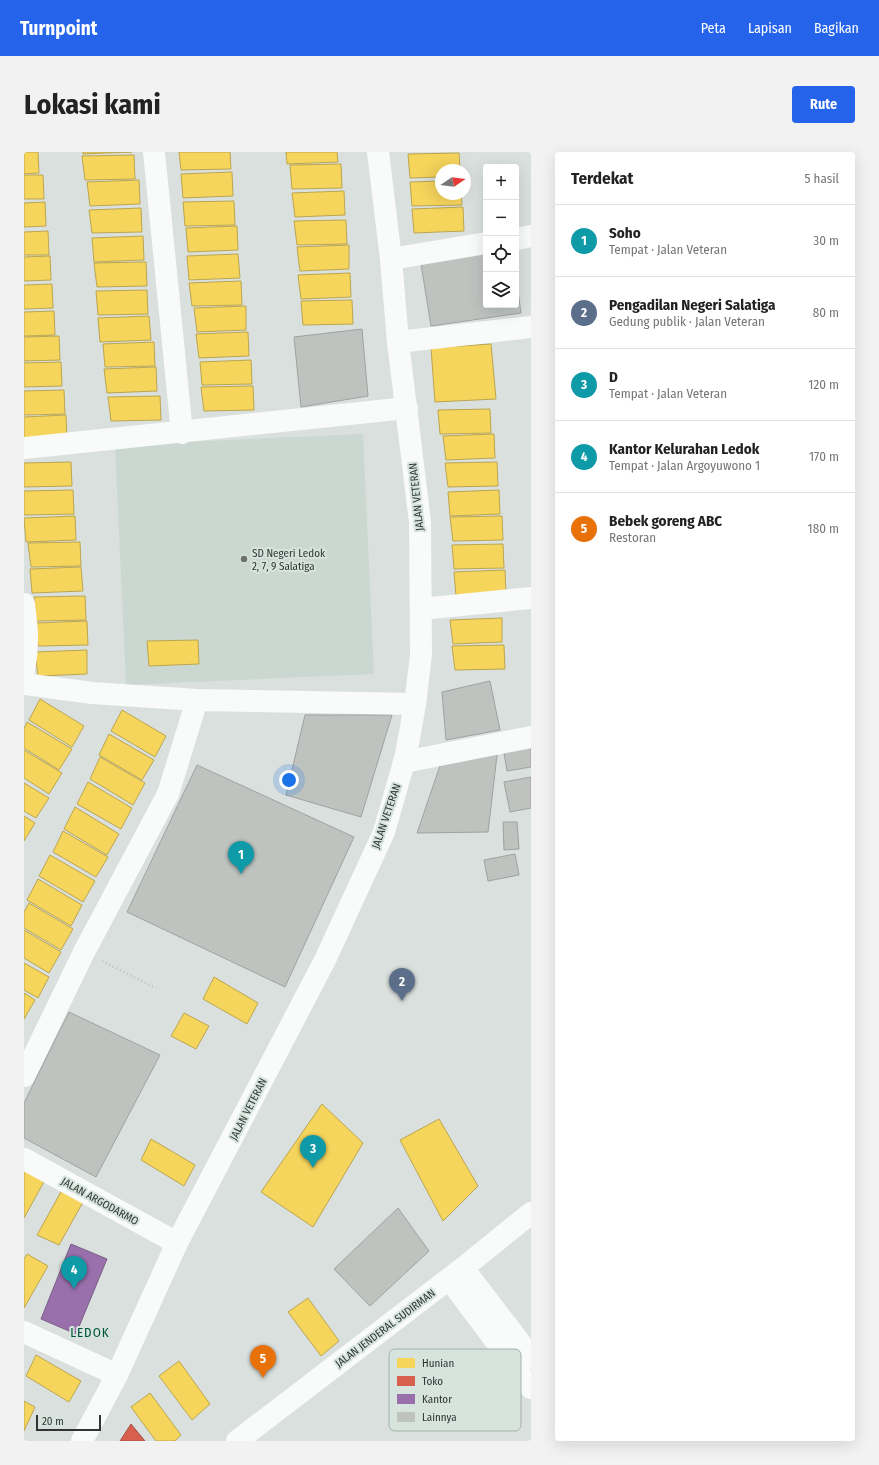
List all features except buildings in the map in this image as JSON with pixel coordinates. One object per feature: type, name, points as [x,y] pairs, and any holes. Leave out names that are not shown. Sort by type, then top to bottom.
[{"type":"street","points":[[154,152],[182,433]]},
{"type":"street","name":"JALAN VETERAN","points":[[82,1441],[117,1375],[177,1243],[325,960],[384,832],[404,762],[415,704],[421,654],[420,522],[398,342],[391,258],[378,152]]},
{"type":"street","points":[[519,238],[531,236]]},
{"type":"street","points":[[391,258],[483,243]]},
{"type":"street","points":[[398,342],[531,327]]},
{"type":"street","points":[[24,448],[182,433],[407,408]]},
{"type":"street","points":[[421,609],[531,598]]},
{"type":"street","points":[[24,604],[28,634],[27,656],[24,670]]},
{"type":"street","points":[[24,684],[92,693],[197,700],[415,704]]},
{"type":"street","points":[[24,1076],[84,952],[168,794],[197,700]]},
{"type":"street","points":[[404,762],[531,737]]},
{"type":"street","name":"JALAN ARGODARMO","points":[[24,1159],[177,1243]]},
{"type":"street","name":"JALAN JENDERAL SUDIRMAN","points":[[237,1441],[456,1273],[531,1213]]},
{"type":"street","points":[[456,1273],[531,1357]]},
{"type":"street","points":[[456,1273],[506,1349]]},
{"type":"street","points":[[24,1332],[117,1375]]},
{"type":"street","points":[[521,1373],[531,1388]]},
{"type":"path","points":[[84,952],[156,988]]},
{"type":"shaded area","name":"SD Negeri Ledok 2, 7, 9 Salatiga","points":[[363,434],[374,674],[126,685],[115,445]]},
{"type":"place","name":"SD Negeri Ledok 2, 7, 9 Salatiga","points":[[244,559]]},
{"type":"place","name":"Soho","points":[[241,874]]},
{"type":"place","name":"Pengadilan Negeri Salatiga","points":[[402,1001]]},
{"type":"place","name":"D","points":[[313,1168]]},
{"type":"place","name":"Kantor Kelurahan Ledok","points":[[74,1289]]},
{"type":"place","name":"Bebek goreng ABC","points":[[263,1378]]},
{"type":"district","name":"LEDOK","points":[[90,1332]]}]
